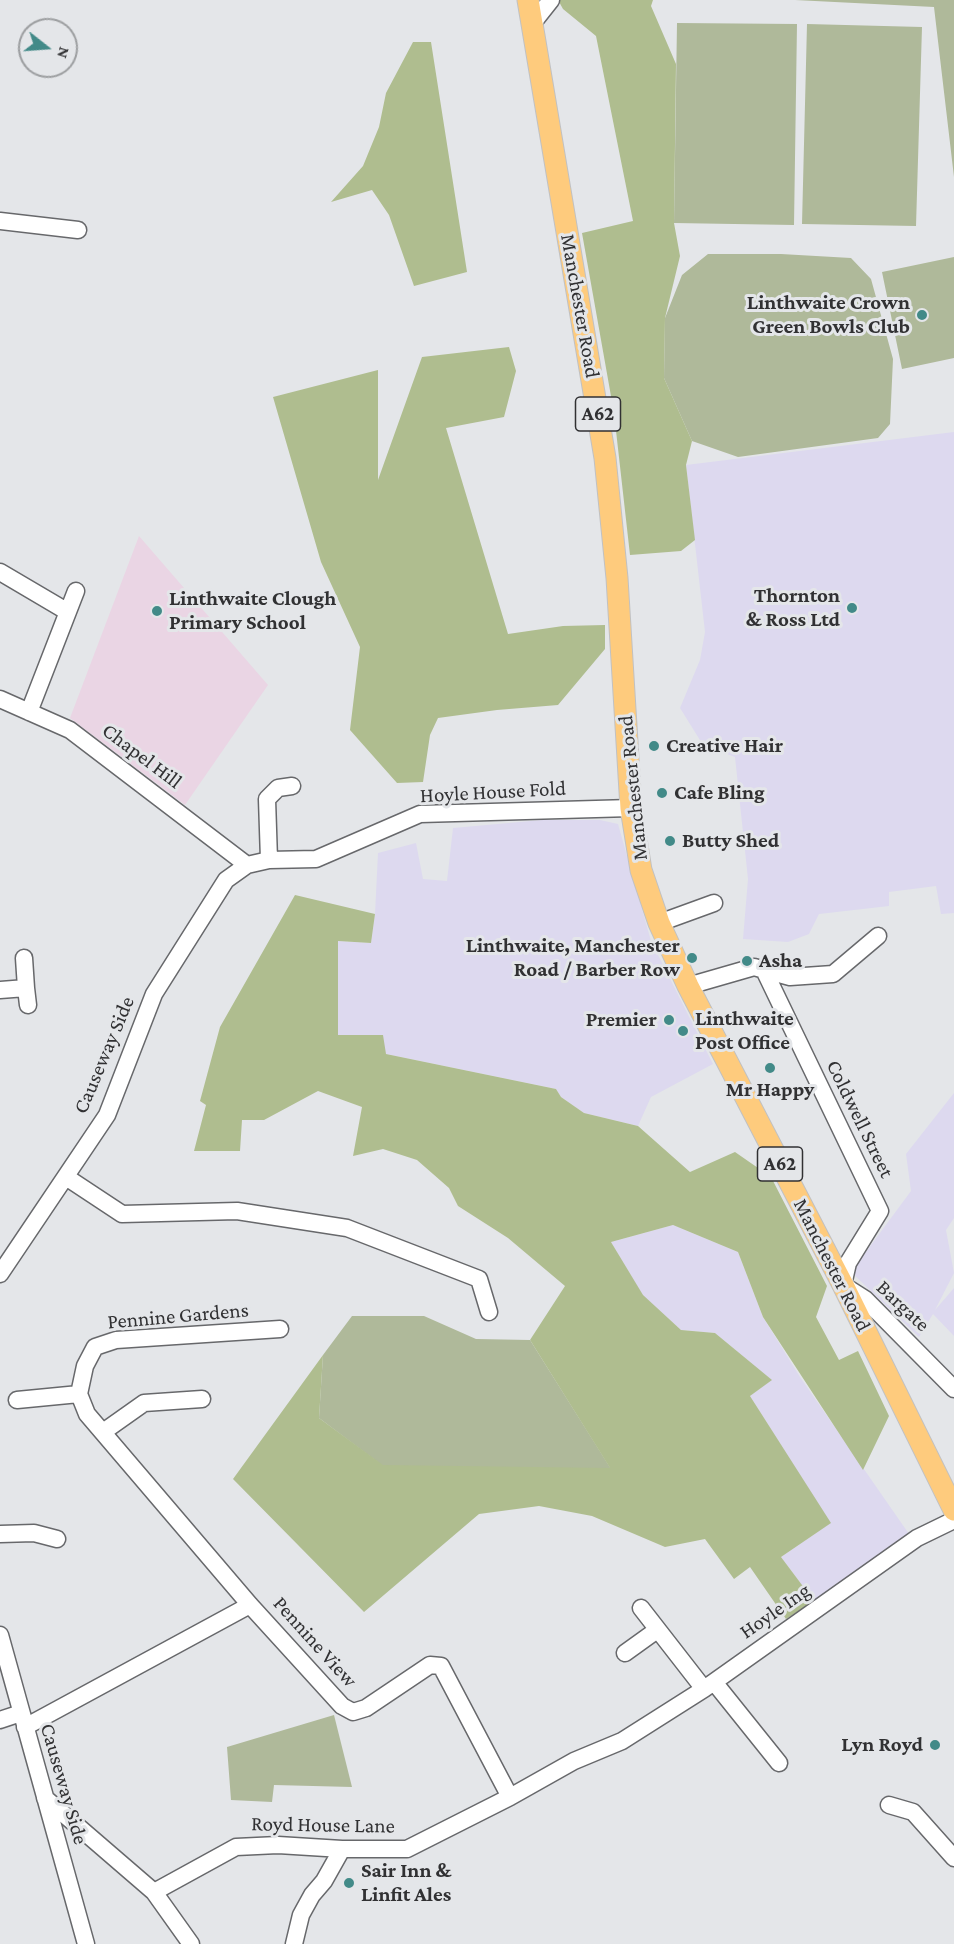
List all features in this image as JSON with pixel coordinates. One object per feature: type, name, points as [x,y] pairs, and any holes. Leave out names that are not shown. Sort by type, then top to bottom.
[{"type":"main road","name":"Manchester Road","points":[[528,0],[605,458],[617,578],[631,808],[641,870],[659,923],[688,986],[843,1285],[954,1510]]},
{"type":"street","points":[[532,24],[551,0]]},
{"type":"street","points":[[0,221],[78,230]]},
{"type":"street","points":[[0,572],[68,612]]},
{"type":"street","points":[[29,712],[76,591]]},
{"type":"street","name":"Chapel Hill","points":[[0,699],[70,730],[247,865]]},
{"type":"street","points":[[268,860],[267,799],[278,788],[292,786]]},
{"type":"street","name":"Hoyle House Fold","points":[[226,880],[247,865],[268,860],[316,859],[420,814],[631,808]]},
{"type":"street","name":"Causeway Side","points":[[0,1274],[107,1115],[154,994],[226,880]]},
{"type":"street","points":[[659,923],[714,903]]},
{"type":"street","points":[[688,986],[754,967],[790,976],[833,974],[878,936]]},
{"type":"street","points":[[24,958],[28,1005]]},
{"type":"street","name":"Coldwell Street","points":[[764,970],[879,1211],[848,1263],[843,1285]]},
{"type":"street","points":[[0,990],[26,988]]},
{"type":"street","points":[[66,1177],[122,1214],[237,1211],[347,1228],[479,1278],[489,1312]]},
{"type":"street","name":"Bargate","points":[[843,1285],[865,1299],[954,1389]]},
{"type":"street","name":"Pennine Gardens","points":[[79,1394],[84,1366],[95,1347],[116,1340],[280,1329]]},
{"type":"street","points":[[17,1400],[79,1394],[87,1414],[250,1605]]},
{"type":"street","points":[[104,1432],[144,1403],[202,1399]]},
{"type":"street","name":"Hoyle Ing","points":[[622,1741],[709,1685],[917,1538],[954,1520]]},
{"type":"street","points":[[0,1534],[34,1533],[57,1539]]},
{"type":"street","name":"Pennine View","points":[[0,1720],[23,1720],[250,1605],[342,1706],[353,1712],[366,1708],[430,1665],[441,1666],[510,1797]]},
{"type":"street","points":[[641,1608],[657,1630],[779,1763]]},
{"type":"street","points":[[625,1653],[657,1630]]},
{"type":"street","name":"Causeway Side","points":[[0,1635],[86,1944]]},
{"type":"street","name":"Royd House Lane","points":[[154,1892],[236,1847],[278,1845],[342,1849],[407,1849],[510,1797],[574,1761],[622,1741]]},
{"type":"street","points":[[44,1798],[154,1892],[191,1944]]},
{"type":"street","points":[[889,1806],[913,1812],[954,1858]]},
{"type":"street","points":[[294,1944],[301,1915],[342,1849]]},
{"type":"shaded area","points":[[954,432],[954,913],[941,914],[936,886],[889,892],[889,906],[819,914],[809,934],[788,942],[743,939],[748,879],[735,757],[703,745],[680,708],[700,660],[705,632],[686,465]]},
{"type":"shaded area","name":"Linthwaite Clough Primary School","points":[[139,536],[268,685],[185,805],[70,718]]},
{"type":"shaded area","points":[[542,820],[600,820],[618,824],[651,941],[713,1064],[651,1097],[638,1126],[584,1113],[561,1097],[556,1089],[386,1054],[338,1035],[338,941],[371,943],[378,853],[416,843],[423,879],[447,881],[453,828]]},
{"type":"shaded area","points":[[954,1093],[954,1218],[946,1230],[954,1273],[935,1310],[954,1288],[954,1336],[933,1314],[919,1337],[851,1272],[911,1191],[906,1154]]},
{"type":"shaded area","points":[[673,1225],[738,1252],[763,1317],[800,1377],[909,1534],[814,1601],[781,1557],[830,1523],[750,1396],[771,1380],[715,1333],[681,1330],[643,1296],[611,1242]]},
{"type":"green space","points":[[558,0],[653,0],[651,6],[676,64],[674,223],[680,256],[665,318],[664,378],[692,441],[686,465],[695,540],[681,551],[630,555],[614,413],[582,233],[633,221],[596,36],[563,9]]},
{"type":"green space","points":[[795,0],[954,0],[954,177],[934,7]]},
{"type":"green space","points":[[677,23],[797,24],[794,225],[674,223]]},
{"type":"green space","points":[[807,24],[922,27],[916,226],[802,224]]},
{"type":"green space","points":[[413,42],[431,42],[467,272],[414,286],[389,215],[372,190],[331,202],[363,166],[379,127],[386,93]]},
{"type":"green space","points":[[708,254],[781,254],[851,258],[871,279],[893,359],[890,424],[878,438],[738,457],[692,441],[664,378],[665,318],[682,275]]},
{"type":"green space","name":"Linthwaite Crown Green Bowls Club","points":[[954,257],[954,358],[902,369],[882,272]]},
{"type":"green space","points":[[509,347],[516,371],[504,417],[446,428],[508,634],[563,626],[605,625],[605,649],[558,705],[438,718],[430,735],[423,782],[397,783],[350,730],[360,647],[321,562],[273,397],[378,370],[378,480],[422,357]]},
{"type":"green space","points":[[295,895],[375,914],[371,943],[338,941],[338,1035],[383,1035],[386,1054],[556,1089],[561,1097],[584,1113],[638,1126],[690,1172],[735,1152],[771,1177],[827,1286],[816,1317],[839,1360],[858,1351],[889,1416],[863,1470],[763,1317],[738,1252],[673,1225],[611,1242],[643,1295],[681,1330],[715,1333],[772,1380],[750,1396],[831,1523],[781,1557],[814,1601],[786,1619],[750,1567],[734,1579],[705,1539],[665,1547],[592,1516],[539,1506],[479,1514],[364,1612],[233,1479],[323,1355],[319,1418],[383,1465],[610,1468],[530,1340],[565,1286],[508,1238],[458,1206],[449,1188],[417,1160],[383,1149],[353,1156],[362,1107],[318,1091],[264,1120],[242,1120],[240,1151],[194,1151],[206,1105],[200,1101],[220,1027]]},
{"type":"green space","points":[[352,1316],[424,1316],[476,1339],[530,1340],[611,1469],[383,1466],[319,1418],[323,1355]]},
{"type":"green space","points":[[334,1715],[352,1787],[274,1785],[272,1802],[231,1800],[227,1747]]},
{"type":"place","name":"Linthwaite Crown Green Bowls Club","points":[[922,315]]},
{"type":"place","name":"Thornton & Ross Ltd","points":[[852,608]]},
{"type":"place","name":"Linthwaite Clough Primary School","points":[[157,611]]},
{"type":"place","name":"Creative Hair","points":[[654,746]]},
{"type":"place","name":"Cafe Bling","points":[[662,793]]},
{"type":"place","name":"Butty Shed","points":[[670,841]]},
{"type":"place","name":"Linthwaite, Manchester Road / Barber Row","points":[[692,958]]},
{"type":"place","name":"Asha","points":[[747,961]]},
{"type":"place","name":"Premier","points":[[669,1020]]},
{"type":"place","name":"Linthwaite Post Office","points":[[683,1031]]},
{"type":"place","name":"Mr Happy","points":[[770,1068]]},
{"type":"place","name":"Lyn Royd","points":[[935,1745]]},
{"type":"place","name":"Sair Inn & Linfit Ales","points":[[349,1883]]}]
